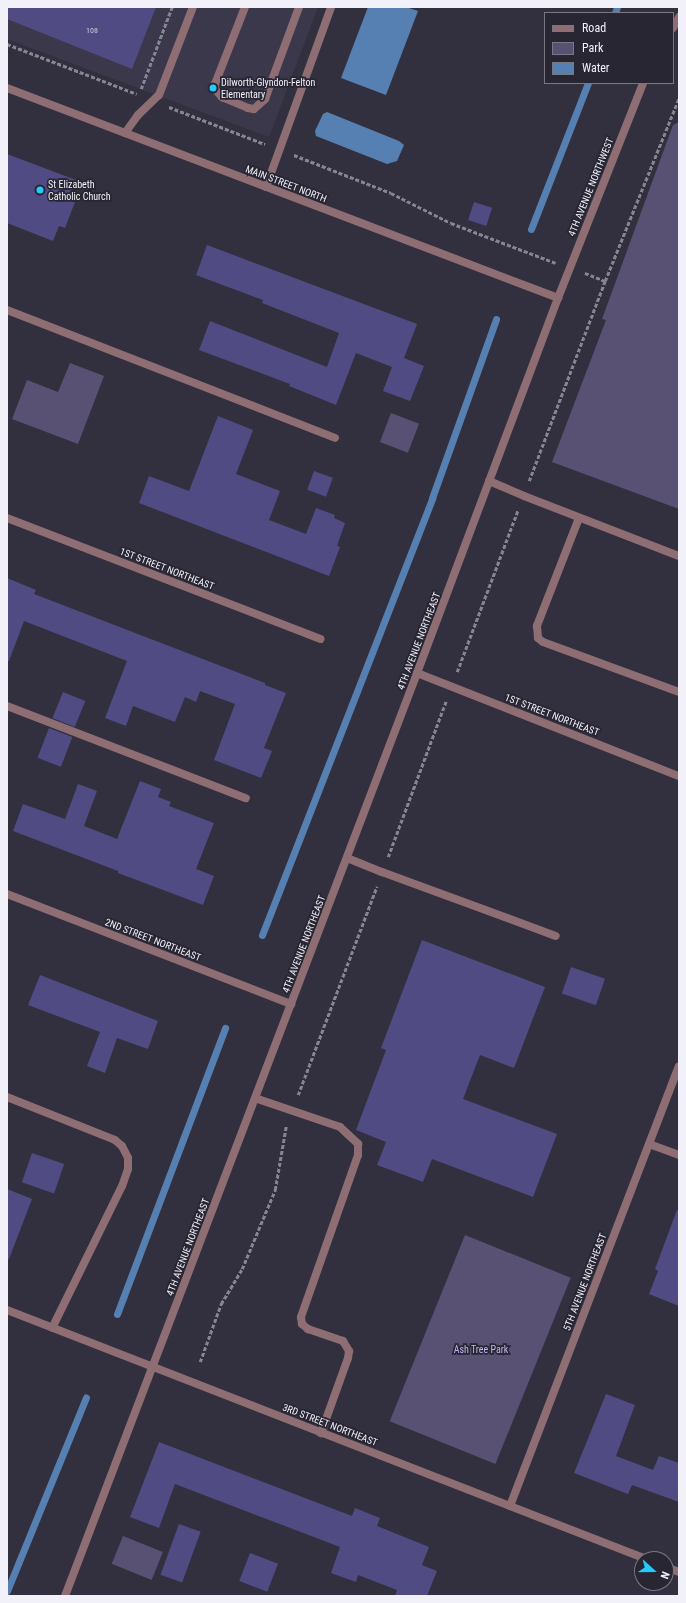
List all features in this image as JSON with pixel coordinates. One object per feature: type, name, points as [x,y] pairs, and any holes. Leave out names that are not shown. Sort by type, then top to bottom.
[{"type":"street","points":[[126,133],[138,115],[154,101],[164,82],[193,7]]},
{"type":"street","points":[[245,7],[215,84],[215,89],[222,97],[254,109],[265,99],[299,7]]},
{"type":"street","points":[[266,187],[331,7]]},
{"type":"street","points":[[674,26],[679,16]]},
{"type":"street","name":"4TH AVENUE NORTHWEST","points":[[558,298],[643,84]]},
{"type":"street","name":"MAIN STREET NORTH","points":[[7,88],[558,298]]},
{"type":"street","name":"4TH AVENUE NORTHEAST","points":[[65,1596],[417,674],[558,298]]},
{"type":"street","points":[[7,310],[335,438]]},
{"type":"street","points":[[490,481],[579,518],[679,556]]},
{"type":"street","name":"1ST STREET NORTHEAST","points":[[7,518],[320,639]]},
{"type":"street","points":[[579,518],[537,626],[538,638],[543,642],[679,692]]},
{"type":"street","name":"1ST STREET NORTHEAST","points":[[417,674],[679,776]]},
{"type":"street","points":[[7,706],[246,798]]},
{"type":"street","points":[[347,858],[556,936]]},
{"type":"street","name":"2ND STREET NORTHEAST","points":[[7,894],[291,1004]]},
{"type":"street","name":"5TH AVENUE NORTHEAST","points":[[510,1506],[679,1066]]},
{"type":"street","points":[[7,1097],[115,1140],[122,1146],[128,1158],[128,1169],[122,1186],[52,1328]]},
{"type":"street","points":[[255,1098],[340,1127],[358,1144],[358,1155],[301,1317],[302,1324],[308,1329],[344,1341],[348,1351],[348,1358],[321,1433]]},
{"type":"street","points":[[649,1144],[679,1155]]},
{"type":"street","name":"3RD STREET NORTHEAST","points":[[7,1310],[634,1554]]},
{"type":"path","points":[[7,44],[139,95],[172,7]]},
{"type":"path","points":[[200,1362],[221,1304],[242,1269],[275,1190],[284,1131],[605,281],[679,98]]},
{"type":"path","points":[[154,101],[391,193],[451,223],[605,281]]},
{"type":"shaded area","name":"Dilworth-Glyndon-Felton Elementary","points":[[7,7],[318,7],[269,137],[7,39]]},
{"type":"green space","points":[[679,122],[679,509],[552,462],[606,320],[602,319],[673,125]]},
{"type":"green space","points":[[70,363],[104,376],[78,444],[12,419],[27,380],[58,392]]},
{"type":"green space","points":[[391,413],[419,424],[408,453],[380,442]]},
{"type":"green space","name":"Ash Tree Park","points":[[465,1235],[571,1278],[495,1464],[390,1421]]},
{"type":"green space","points":[[123,1536],[163,1552],[152,1580],[112,1564]]},
{"type":"water","points":[[368,7],[406,7],[418,11],[386,95],[341,78]]},
{"type":"water","points":[[327,112],[399,141],[404,145],[397,161],[387,164],[316,136],[315,131],[323,114]]},
{"type":"building","points":[[7,7],[156,7],[132,69],[7,19]]},
{"type":"building","name":"St Elizabeth Catholic Church","points":[[7,154],[76,180],[69,200],[75,202],[65,228],[59,226],[53,241],[7,223]]},
{"type":"building","points":[[474,202],[492,208],[486,226],[468,220]]},
{"type":"building","points":[[207,245],[417,324],[404,358],[424,366],[410,401],[383,391],[392,367],[356,353],[336,405],[289,386],[290,384],[199,350],[210,321],[327,367],[339,333],[262,303],[263,300],[196,275]]},
{"type":"building","points":[[218,416],[253,430],[236,474],[280,491],[269,520],[306,534],[316,508],[335,515],[334,518],[345,523],[337,546],[340,547],[329,576],[139,503],[149,476],[189,491]]},
{"type":"building","points":[[314,471],[333,478],[326,497],[307,490]]},
{"type":"building","points":[[7,578],[36,590],[34,594],[265,683],[265,685],[286,693],[264,748],[272,751],[261,778],[214,760],[235,704],[200,691],[196,702],[185,697],[175,722],[133,706],[126,726],[105,718],[127,661],[24,621],[9,661],[7,661]]},
{"type":"building","points":[[63,692],[85,701],[75,727],[53,718]]},
{"type":"building","points":[[49,728],[72,737],[61,767],[38,758]]},
{"type":"building","points":[[140,781],[161,789],[158,797],[171,802],[169,806],[214,823],[196,869],[214,876],[203,905],[13,831],[23,804],[65,819],[78,784],[97,791],[84,826],[117,839]]},
{"type":"building","points":[[422,940],[545,987],[514,1068],[480,1055],[463,1099],[557,1134],[533,1197],[432,1159],[423,1182],[377,1165],[386,1142],[356,1130],[386,1050],[381,1048]]},
{"type":"building","points":[[571,967],[605,979],[596,1005],[562,993]]},
{"type":"building","points":[[40,975],[158,1021],[148,1049],[117,1038],[105,1073],[87,1066],[100,1032],[28,1005]]},
{"type":"building","points":[[32,1153],[64,1164],[54,1193],[22,1182]]},
{"type":"building","points":[[7,1189],[32,1199],[9,1259],[7,1259]]},
{"type":"building","points":[[677,1210],[679,1211],[679,1306],[649,1294],[658,1271],[655,1269]]},
{"type":"building","points":[[606,1394],[635,1405],[616,1456],[653,1470],[659,1456],[679,1463],[679,1502],[632,1485],[628,1494],[574,1473]]},
{"type":"building","points":[[159,1442],[352,1516],[355,1508],[380,1518],[377,1526],[429,1547],[422,1565],[437,1571],[427,1596],[395,1596],[397,1590],[358,1575],[356,1582],[331,1573],[340,1547],[175,1484],[159,1528],[130,1517]]},
{"type":"building","points":[[179,1524],[201,1532],[182,1583],[161,1575]]},
{"type":"building","points":[[250,1553],[278,1564],[267,1592],[239,1581]]},
{"type":"waterway","points":[[615,12],[617,7]]},
{"type":"waterway","points":[[531,229],[588,84]]},
{"type":"waterway","points":[[262,935],[432,498],[496,319]]},
{"type":"waterway","points":[[117,1314],[225,1028]]},
{"type":"waterway","points":[[7,1591],[86,1397]]},
{"type":"place","name":"Dilworth-Glyndon-Felton Elementary","points":[[213,88]]},
{"type":"place","name":"St Elizabeth Catholic Church","points":[[40,190]]}]
